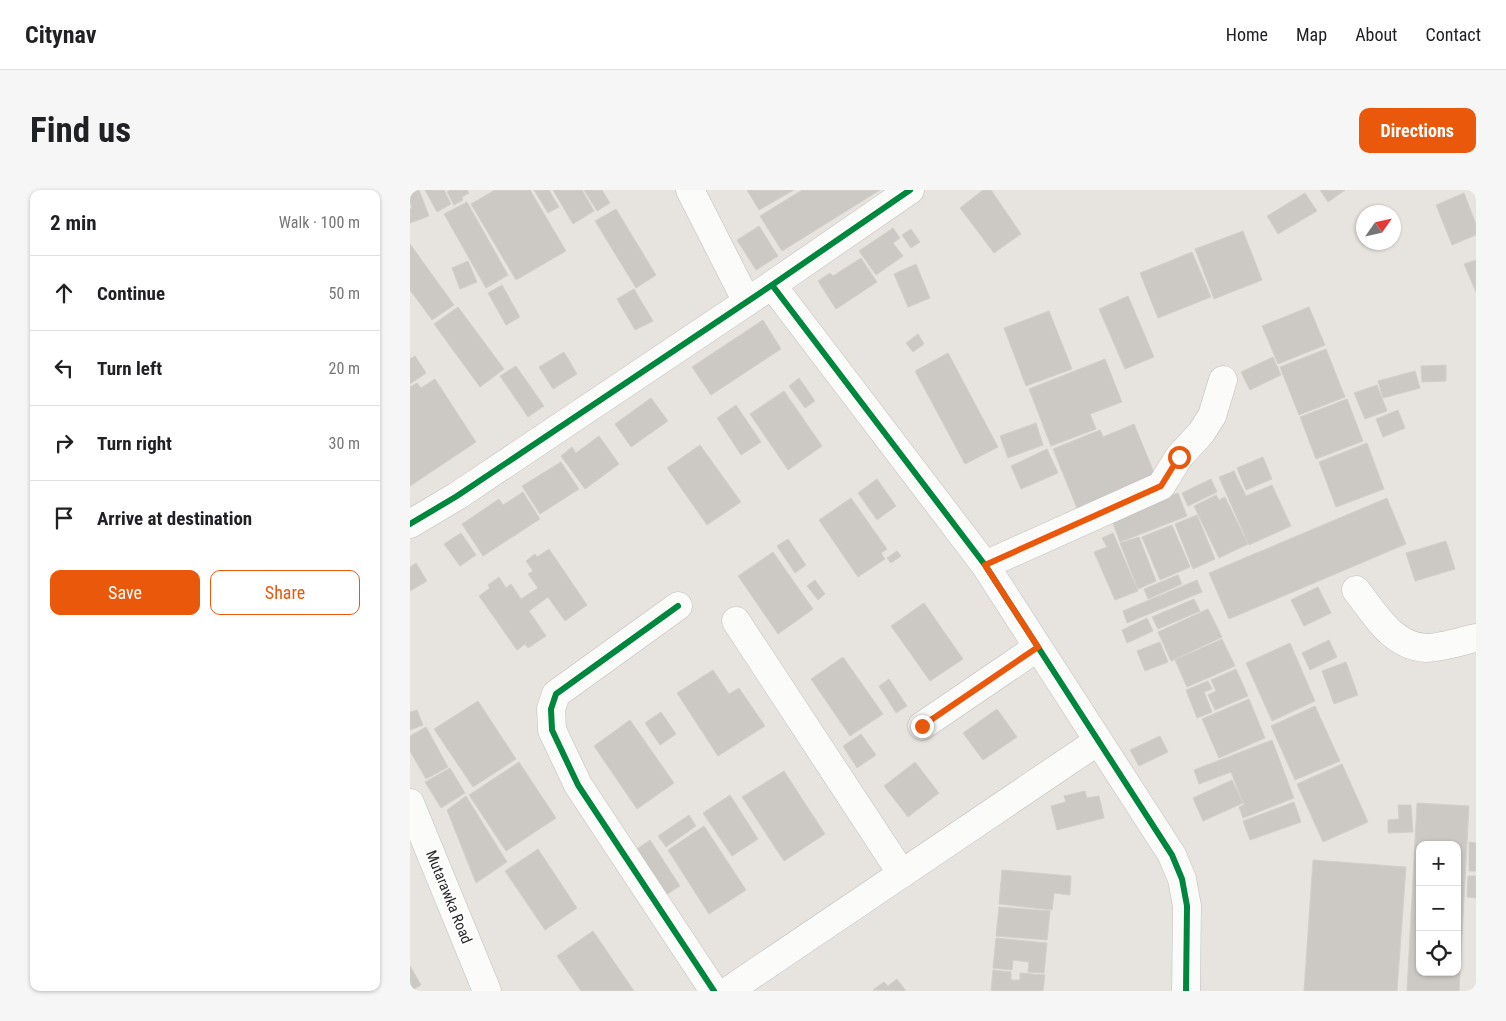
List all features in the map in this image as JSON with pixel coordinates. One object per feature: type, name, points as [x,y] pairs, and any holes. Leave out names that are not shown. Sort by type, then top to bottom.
[{"type":"street","points":[[690,190],[747,302]]},
{"type":"street","points":[[410,524],[457,496],[747,302],[910,190]]},
{"type":"street","points":[[772,285],[985,565],[1172,855],[1182,879],[1188,906],[1186,991]]},
{"type":"street","points":[[985,565],[1161,486],[1179,457],[1201,433],[1212,416],[1224,380]]},
{"type":"street","points":[[1356,590],[1392,635],[1412,645],[1427,648],[1476,638]]},
{"type":"street","points":[[678,606],[556,694],[551,709],[552,730],[578,785],[714,991]]},
{"type":"street","points":[[736,621],[902,874]]},
{"type":"street","points":[[922,726],[1038,647]]},
{"type":"street","points":[[728,991],[1098,741]]},
{"type":"street","name":"Mutarawka Road","points":[[412,812],[487,991]]},
{"type":"building","points":[[410,190],[419,190],[429,216],[410,223],[410,209],[412,208]]},
{"type":"building","points":[[425,190],[444,190],[451,204],[437,212]]},
{"type":"building","points":[[450,190],[467,190],[469,193],[462,197],[463,200],[454,205],[447,192]]},
{"type":"building","points":[[495,190],[530,190],[566,251],[516,280],[471,204]]},
{"type":"building","points":[[534,190],[549,190],[559,207],[548,213]]},
{"type":"building","points":[[553,190],[582,190],[594,211],[573,224]]},
{"type":"building","points":[[584,190],[602,190],[610,203],[597,211]]},
{"type":"building","points":[[747,190],[794,190],[759,210]]},
{"type":"building","points":[[802,190],[880,190],[782,251],[760,216]]},
{"type":"building","points":[[983,190],[991,190],[1021,234],[994,253],[960,208]]},
{"type":"building","points":[[1320,190],[1345,190],[1328,202]]},
{"type":"building","points":[[1305,193],[1317,211],[1278,234],[1267,216]]},
{"type":"building","points":[[1464,193],[1476,224],[1476,235],[1452,245],[1436,205]]},
{"type":"building","points":[[467,202],[508,275],[486,288],[444,214]]},
{"type":"building","points":[[616,209],[656,275],[636,288],[595,221]]},
{"type":"building","points":[[759,226],[778,256],[756,270],[737,240]]},
{"type":"building","points":[[893,228],[900,238],[893,243],[903,256],[876,275],[859,251]]},
{"type":"building","points":[[911,229],[920,242],[911,248],[902,235]]},
{"type":"building","points":[[1243,231],[1262,280],[1214,299],[1195,249]]},
{"type":"building","points":[[410,244],[454,305],[432,320],[410,290]]},
{"type":"building","points":[[1192,252],[1211,297],[1158,318],[1140,273]]},
{"type":"building","points":[[861,258],[877,282],[836,309],[818,281],[830,273],[833,276]]},
{"type":"building","points":[[1476,260],[1476,292],[1464,264]]},
{"type":"building","points":[[468,261],[477,282],[460,289],[452,268]]},
{"type":"building","points":[[916,264],[930,298],[908,307],[894,274]]},
{"type":"building","points":[[502,285],[520,317],[506,325],[488,293]]},
{"type":"building","points":[[634,289],[653,321],[635,330],[617,299]]},
{"type":"building","points":[[1128,296],[1154,357],[1125,369],[1099,309]]},
{"type":"building","points":[[458,307],[504,369],[480,387],[434,324]]},
{"type":"building","points":[[1309,307],[1325,345],[1278,364],[1262,326]]},
{"type":"building","points":[[1049,311],[1072,369],[1026,386],[1004,328]]},
{"type":"building","points":[[763,320],[781,349],[711,395],[692,367]]},
{"type":"building","points":[[918,334],[924,344],[913,352],[906,343]]},
{"type":"building","points":[[1326,349],[1345,397],[1299,415],[1280,367]]},
{"type":"building","points":[[564,352],[577,374],[553,389],[539,367]]},
{"type":"building","points":[[948,353],[998,447],[965,464],[915,371]]},
{"type":"building","points":[[415,356],[426,373],[410,384],[410,359]]},
{"type":"building","points":[[1273,357],[1281,375],[1250,390],[1241,372]]},
{"type":"building","points":[[1105,359],[1122,402],[1090,414],[1096,429],[1051,446],[1029,389]]},
{"type":"building","points":[[1446,365],[1446,381],[1422,382],[1421,366]]},
{"type":"building","points":[[516,366],[544,406],[528,417],[500,376]]},
{"type":"building","points":[[1415,371],[1420,388],[1383,398],[1378,381]]},
{"type":"building","points":[[799,378],[815,401],[805,408],[789,386]]},
{"type":"building","points":[[435,379],[476,442],[410,486],[410,387],[417,383],[421,388]]},
{"type":"building","points":[[1377,385],[1387,411],[1365,419],[1354,393]]},
{"type":"building","points":[[784,391],[822,446],[788,470],[750,414]]},
{"type":"building","points":[[651,398],[668,421],[631,447],[615,424]]},
{"type":"building","points":[[1347,399],[1363,441],[1316,459],[1300,417]]},
{"type":"building","points":[[736,405],[761,442],[741,455],[717,418]]},
{"type":"building","points":[[1398,410],[1405,428],[1383,437],[1376,419]]},
{"type":"building","points":[[1036,423],[1043,445],[1008,458],[1000,436]]},
{"type":"building","points":[[1134,424],[1155,475],[1077,508],[1053,449],[1100,430],[1103,437]]},
{"type":"building","points":[[599,436],[619,464],[585,489],[561,456],[572,447],[576,453]]},
{"type":"building","points":[[1367,443],[1384,489],[1336,507],[1319,462]]},
{"type":"building","points":[[700,445],[741,502],[707,525],[667,468]]},
{"type":"building","points":[[1047,449],[1058,473],[1021,489],[1011,466]]},
{"type":"building","points":[[1263,457],[1272,479],[1246,490],[1237,468]]},
{"type":"building","points":[[561,462],[579,489],[540,514],[522,486]]},
{"type":"building","points":[[1234,471],[1246,496],[1272,485],[1291,526],[1249,545],[1219,477]]},
{"type":"building","points":[[877,479],[896,506],[877,520],[858,493]]},
{"type":"building","points":[[1211,479],[1217,492],[1188,506],[1182,493]]},
{"type":"building","points":[[523,492],[540,519],[483,556],[462,524],[499,499],[503,505]]},
{"type":"building","points":[[1178,493],[1187,516],[1120,542],[1111,518]]},
{"type":"building","points":[[1216,495],[1219,500],[1225,497],[1248,544],[1219,558],[1194,506]]},
{"type":"building","points":[[851,498],[887,549],[881,553],[885,559],[858,577],[819,520]]},
{"type":"building","points":[[1387,498],[1406,544],[1229,619],[1209,573]]},
{"type":"building","points":[[1197,515],[1215,559],[1193,569],[1175,524]]},
{"type":"building","points":[[1172,525],[1190,567],[1160,580],[1142,537]]},
{"type":"building","points":[[461,533],[476,555],[460,566],[444,544]]},
{"type":"building","points":[[1113,533],[1138,591],[1115,600],[1094,552],[1107,547],[1102,538]]},
{"type":"building","points":[[1139,537],[1156,581],[1138,589],[1120,543]]},
{"type":"building","points":[[788,539],[806,565],[795,573],[777,546]]},
{"type":"building","points":[[1446,541],[1455,569],[1415,581],[1406,553]]},
{"type":"building","points":[[549,549],[587,605],[565,621],[548,597],[529,611],[546,636],[528,648],[525,644],[517,650],[479,596],[490,588],[488,585],[499,577],[506,588],[511,584],[521,599],[538,588],[528,574],[533,571],[526,561],[535,554],[537,557]]},
{"type":"building","points":[[897,551],[901,556],[891,563],[887,558]]},
{"type":"building","points":[[773,552],[813,609],[778,634],[738,576]]},
{"type":"building","points":[[416,563],[427,581],[410,591],[410,567]]},
{"type":"building","points":[[1178,575],[1182,584],[1148,599],[1144,589]]},
{"type":"building","points":[[815,580],[825,594],[818,600],[807,586]]},
{"type":"building","points":[[1197,580],[1202,592],[1127,623],[1123,611]]},
{"type":"building","points":[[1318,587],[1331,613],[1304,626],[1291,600]]},
{"type":"building","points":[[1194,599],[1200,611],[1158,629],[1152,617]]},
{"type":"building","points":[[924,603],[963,659],[930,681],[891,626]]},
{"type":"building","points":[[1208,609],[1222,637],[1171,661],[1158,632]]},
{"type":"building","points":[[1147,618],[1153,631],[1127,643],[1122,630]]},
{"type":"building","points":[[1222,639],[1235,666],[1187,687],[1175,660]]},
{"type":"building","points":[[1329,640],[1337,657],[1310,670],[1302,653]]},
{"type":"building","points":[[1160,642],[1168,662],[1145,671],[1137,651]]},
{"type":"building","points":[[1290,643],[1315,701],[1272,721],[1246,663]]},
{"type":"building","points":[[843,657],[883,714],[850,736],[811,679]]},
{"type":"building","points":[[1346,662],[1358,695],[1334,704],[1322,671]]},
{"type":"building","points":[[1236,669],[1248,696],[1215,710],[1208,695],[1216,691],[1211,680]]},
{"type":"building","points":[[713,670],[729,694],[739,688],[765,726],[718,756],[677,693]]},
{"type":"building","points":[[889,679],[907,706],[896,713],[879,686]]},
{"type":"building","points":[[1208,681],[1212,689],[1204,692],[1212,712],[1197,718],[1186,690]]},
{"type":"building","points":[[1249,699],[1265,738],[1219,758],[1202,719]]},
{"type":"building","points":[[478,701],[516,759],[473,787],[434,729]]},
{"type":"building","points":[[1315,706],[1340,761],[1295,780],[1271,726]]},
{"type":"building","points":[[997,709],[1017,737],[983,760],[963,733]]},
{"type":"building","points":[[417,710],[423,725],[410,730],[410,712]]},
{"type":"building","points":[[661,712],[676,734],[660,745],[645,723]]},
{"type":"building","points":[[630,720],[674,783],[637,809],[594,746]]},
{"type":"building","points":[[426,727],[448,767],[426,779],[410,751],[410,736]]},
{"type":"building","points":[[861,734],[876,755],[857,768],[843,746]]},
{"type":"building","points":[[1160,736],[1168,752],[1139,766],[1130,750]]},
{"type":"building","points":[[1272,740],[1294,798],[1243,818],[1239,807],[1244,805],[1231,772],[1199,784],[1194,770]]},
{"type":"building","points":[[519,762],[556,818],[506,851],[469,795]]},
{"type":"building","points":[[915,762],[939,793],[908,817],[884,786]]},
{"type":"building","points":[[1342,764],[1368,822],[1323,842],[1297,784]]},
{"type":"building","points":[[450,768],[465,793],[441,808],[425,782]]},
{"type":"building","points":[[784,771],[825,834],[784,861],[742,797]]},
{"type":"building","points":[[1232,780],[1243,803],[1203,821],[1193,798]]},
{"type":"building","points":[[1085,791],[1087,798],[1099,796],[1104,818],[1057,830],[1051,806],[1066,802],[1064,796]]},
{"type":"building","points":[[730,795],[758,839],[732,856],[703,813]]},
{"type":"building","points":[[466,796],[507,862],[476,883],[447,810]]},
{"type":"building","points":[[1294,802],[1301,822],[1250,840],[1243,821]]},
{"type":"building","points":[[1417,803],[1469,806],[1461,954],[1461,841],[1416,841],[1416,976],[1460,976],[1459,991],[1407,991]]},
{"type":"building","points":[[1398,805],[1411,805],[1413,832],[1388,833],[1388,820],[1399,819]]},
{"type":"building","points":[[689,815],[696,826],[666,847],[658,836]]},
{"type":"building","points":[[704,826],[746,890],[709,914],[668,850]]},
{"type":"building","points":[[650,840],[680,886],[664,896],[634,851]]},
{"type":"building","points":[[1469,842],[1476,843],[1476,871],[1469,871]]},
{"type":"building","points":[[538,849],[577,908],[545,930],[505,871]]},
{"type":"building","points":[[1313,860],[1406,867],[1397,991],[1304,991]]},
{"type":"building","points":[[1002,870],[1071,876],[1070,895],[1054,893],[1052,910],[999,904]]},
{"type":"building","points":[[1468,876],[1476,876],[1476,898],[1467,897]]},
{"type":"building","points":[[999,907],[1050,911],[1047,940],[996,936]]},
{"type":"building","points":[[593,931],[634,991],[581,991],[557,956]]},
{"type":"building","points":[[996,938],[1047,943],[1044,973],[1028,972],[1029,962],[1013,960],[1012,970],[993,968]]},
{"type":"building","points":[[410,966],[421,985],[411,991],[410,991]]},
{"type":"building","points":[[993,970],[1011,972],[1011,980],[1020,980],[1020,973],[1045,975],[1043,991],[991,991]]},
{"type":"building","points":[[897,979],[906,991],[873,990],[884,982],[888,986]]},
{"type":"cycle path","points":[[410,524],[457,496],[910,190]]},
{"type":"cycle path","points":[[772,285],[985,565],[1172,855],[1182,879],[1187,906],[1186,991]]},
{"type":"cycle path","points":[[678,606],[556,694],[551,709],[552,730],[578,785],[714,991]]},
{"type":"route","points":[[922,726],[1038,647],[985,565],[1161,486],[1179,457]]}]
